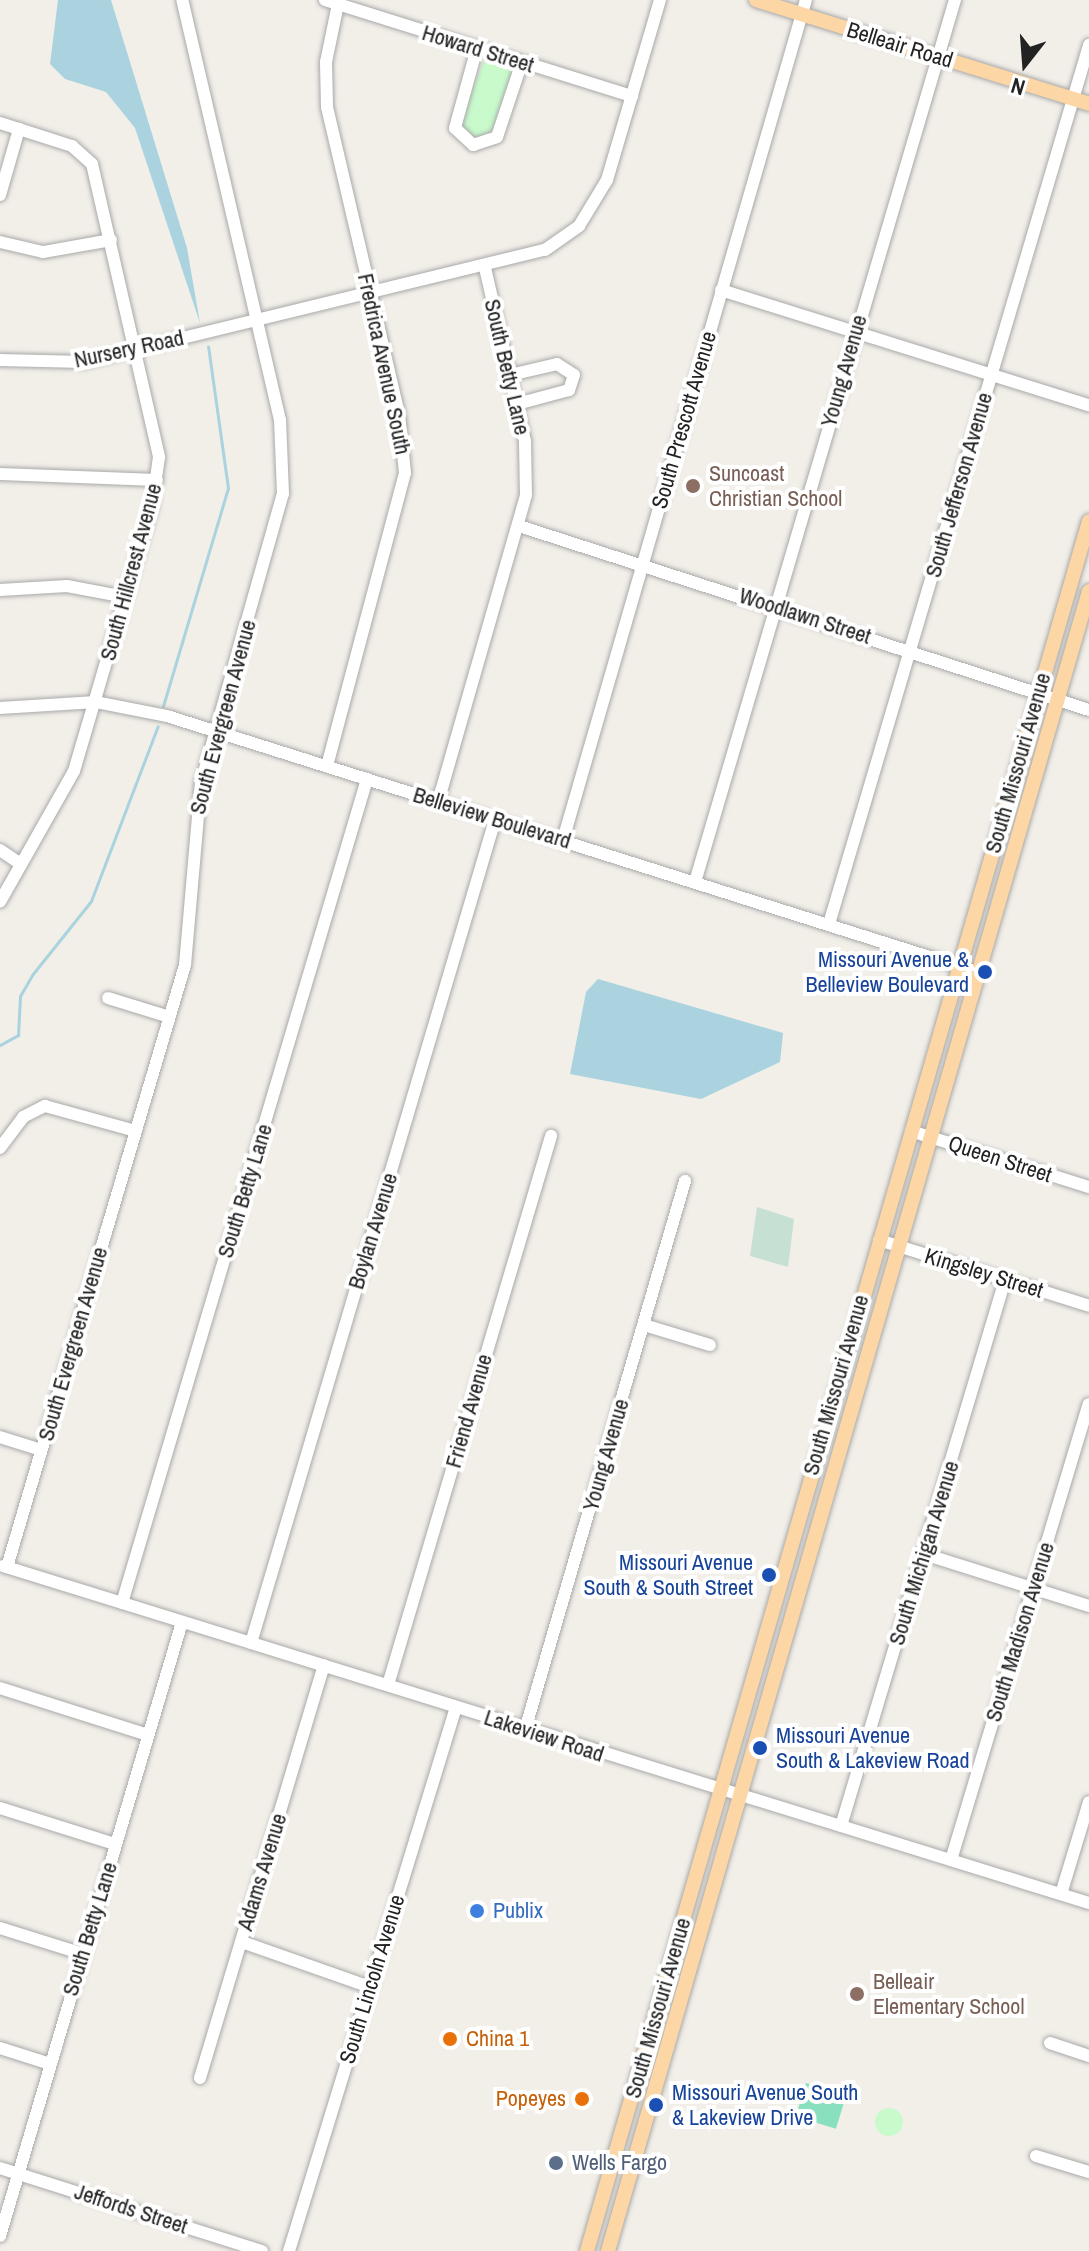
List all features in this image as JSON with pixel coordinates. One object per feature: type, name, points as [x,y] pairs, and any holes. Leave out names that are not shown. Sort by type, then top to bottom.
[{"type":"main road","name":"Belleair Road","points":[[756,0],[804,7],[937,56],[1089,104]]},
{"type":"main road","name":"South Missouri Avenue","points":[[587,2251],[1089,521]]},
{"type":"main road","name":"South Missouri Avenue","points":[[608,2251],[1089,591]]},
{"type":"street","name":"South Evergreen Avenue","points":[[4,1566],[136,1131],[192,930],[194,832],[216,732],[283,494],[285,444],[182,0]]},
{"type":"street","name":"South Betty Lane","points":[[438,802],[519,526],[527,470],[517,404],[485,268],[545,250],[579,226],[607,180],[660,0]]},
{"type":"street","name":"Young Avenue","points":[[695,882],[955,0]]},
{"type":"street","name":"Howard Street","points":[[332,2],[632,96]]},
{"type":"street","name":"Fredrica Avenue South","points":[[327,766],[405,473],[370,294],[327,107],[326,62],[332,2]]},
{"type":"street","name":"South Prescott Avenue","points":[[563,840],[804,7]]},
{"type":"street","name":"South Jefferson Avenue","points":[[829,924],[1089,45]]},
{"type":"street","points":[[477,48],[455,128],[473,145],[497,137],[522,62]]},
{"type":"street","points":[[0,123],[19,129],[0,195]]},
{"type":"street","name":"South Hillcrest Avenue","points":[[0,902],[65,796],[96,702],[157,480],[156,433],[111,240],[84,153],[19,129]]},
{"type":"street","points":[[0,242],[43,252],[111,240]]},
{"type":"street","name":"Nursery Road","points":[[0,360],[50,364],[137,349],[485,268]]},
{"type":"street","points":[[721,290],[1089,405]]},
{"type":"street","points":[[510,375],[557,364],[574,375],[569,390],[517,404]]},
{"type":"street","points":[[0,474],[157,480]]},
{"type":"street","name":"Woodlawn Street","points":[[519,526],[1040,690],[1057,700],[1089,710]]},
{"type":"street","points":[[0,590],[67,586],[126,597]]},
{"type":"street","name":"Belleview Boulevard","points":[[0,708],[96,702],[216,732],[977,972]]},
{"type":"street","name":"South Betty Lane","points":[[122,1603],[367,779]]},
{"type":"street","name":"Boylan Avenue","points":[[251,1643],[495,820]]},
{"type":"street","points":[[0,850],[21,864]]},
{"type":"street","points":[[108,998],[166,1016]]},
{"type":"street","points":[[0,1148],[28,1112],[45,1106],[136,1131]]},
{"type":"street","name":"Queen Street","points":[[911,1131],[1089,1187]]},
{"type":"street","name":"Friend Avenue","points":[[388,1685],[551,1136]]},
{"type":"street","name":"Young Avenue","points":[[525,1730],[685,1181]]},
{"type":"street","name":"Kingsley Street","points":[[879,1240],[1089,1306]]},
{"type":"street","name":"South Michigan Avenue","points":[[841,1826],[1005,1280]]},
{"type":"street","points":[[644,1325],[710,1345]]},
{"type":"street","name":"South Madison Avenue","points":[[951,1860],[1089,1404]]},
{"type":"street","points":[[0,1437],[41,1450]]},
{"type":"street","points":[[924,1554],[1089,1606]]},
{"type":"street","name":"Lakeview Road","points":[[4,1566],[719,1791],[1089,1903]]},
{"type":"street","name":"South Betty Lane","points":[[0,2236],[182,1622]]},
{"type":"street","name":"Adams Avenue","points":[[200,2078],[324,1665]]},
{"type":"street","points":[[0,1688],[148,1735]]},
{"type":"street","name":"South Lincoln Avenue","points":[[289,2251],[456,1707]]},
{"type":"street","points":[[1061,1894],[1089,1802]]},
{"type":"street","points":[[0,1808],[115,1844]]},
{"type":"street","points":[[0,1928],[83,1954]]},
{"type":"street","points":[[242,1942],[370,1987]]},
{"type":"street","points":[[1050,2043],[1089,2056]]},
{"type":"street","points":[[0,2048],[50,2064]]},
{"type":"street","points":[[1036,2156],[1089,2172]]},
{"type":"street","name":"Jeffords Street","points":[[0,2168],[262,2251]]},
{"type":"green space","points":[[485,58],[514,69],[496,131],[478,140],[462,132],[461,119]]},
{"type":"green space","points":[[757,1207],[794,1219],[788,1267],[750,1256]]},
{"type":"green space","points":[[806,2083],[846,2095],[836,2129],[796,2116]]},
{"type":"green space","points":[[889,2108],[899,2112],[903,2122],[899,2132],[889,2136],[879,2132],[875,2122],[879,2112]]},
{"type":"water","points":[[58,0],[111,0],[187,248],[200,323],[135,128],[106,92],[65,79],[50,64]]},
{"type":"water","points":[[598,979],[783,1033],[780,1062],[701,1099],[570,1074],[586,992]]},
{"type":"waterway","points":[[163,706],[228,488],[208,346]]},
{"type":"waterway","points":[[0,1045],[18,1035],[20,996],[32,975],[91,901],[158,726]]},
{"type":"place","name":"Suncoast Christian School","points":[[693,486]]},
{"type":"place","name":"Missouri Avenue & Belleview Boulevard","points":[[985,972]]},
{"type":"place","name":"Missouri Avenue South & South Street","points":[[769,1575]]},
{"type":"place","name":"Missouri Avenue South & Lakeview Road","points":[[760,1748]]},
{"type":"place","name":"Publix","points":[[477,1911]]},
{"type":"place","name":"Belleair Elementary School","points":[[857,1994]]},
{"type":"place","name":"China 1","points":[[450,2039]]},
{"type":"place","name":"Popeyes","points":[[582,2099]]},
{"type":"place","name":"Missouri Avenue South & Lakeview Drive","points":[[656,2105]]},
{"type":"place","name":"Wells Fargo","points":[[556,2163]]}]
